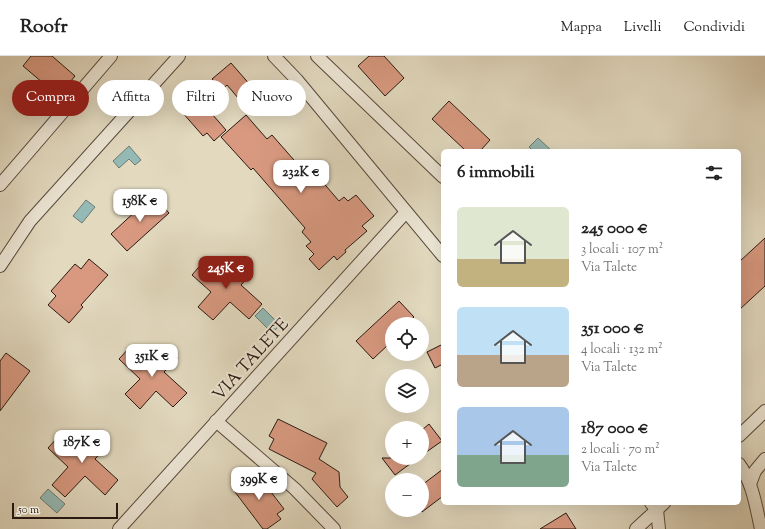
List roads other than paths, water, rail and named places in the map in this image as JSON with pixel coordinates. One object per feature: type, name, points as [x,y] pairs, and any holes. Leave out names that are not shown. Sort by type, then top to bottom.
[{"type":"street","points":[[0,185],[112,56]]},
{"type":"street","points":[[0,266],[30,221],[179,56]]},
{"type":"street","points":[[274,56],[298,80],[441,254]]},
{"type":"street","points":[[317,56],[441,175]]},
{"type":"street","name":"VIA TALETE","points":[[119,529],[406,212]]},
{"type":"street","points":[[741,434],[765,411]]},
{"type":"street","points":[[216,421],[295,489],[334,529]]},
{"type":"street","points":[[750,484],[755,471],[765,459]]},
{"type":"street","points":[[741,467],[750,484],[761,529]]},
{"type":"street","points":[[636,529],[657,505]]},
{"type":"street","points":[[657,505],[659,529]]},
{"type":"water","points":[[538,138],[550,149],[531,149],[529,147]]},
{"type":"water","points":[[129,146],[141,160],[135,165],[129,159],[119,168],[113,161]]},
{"type":"water","points":[[86,200],[95,207],[82,223],[73,216]]},
{"type":"water","points":[[263,308],[280,325],[272,333],[255,316]]},
{"type":"water","points":[[48,489],[65,504],[57,513],[40,498]]}]
